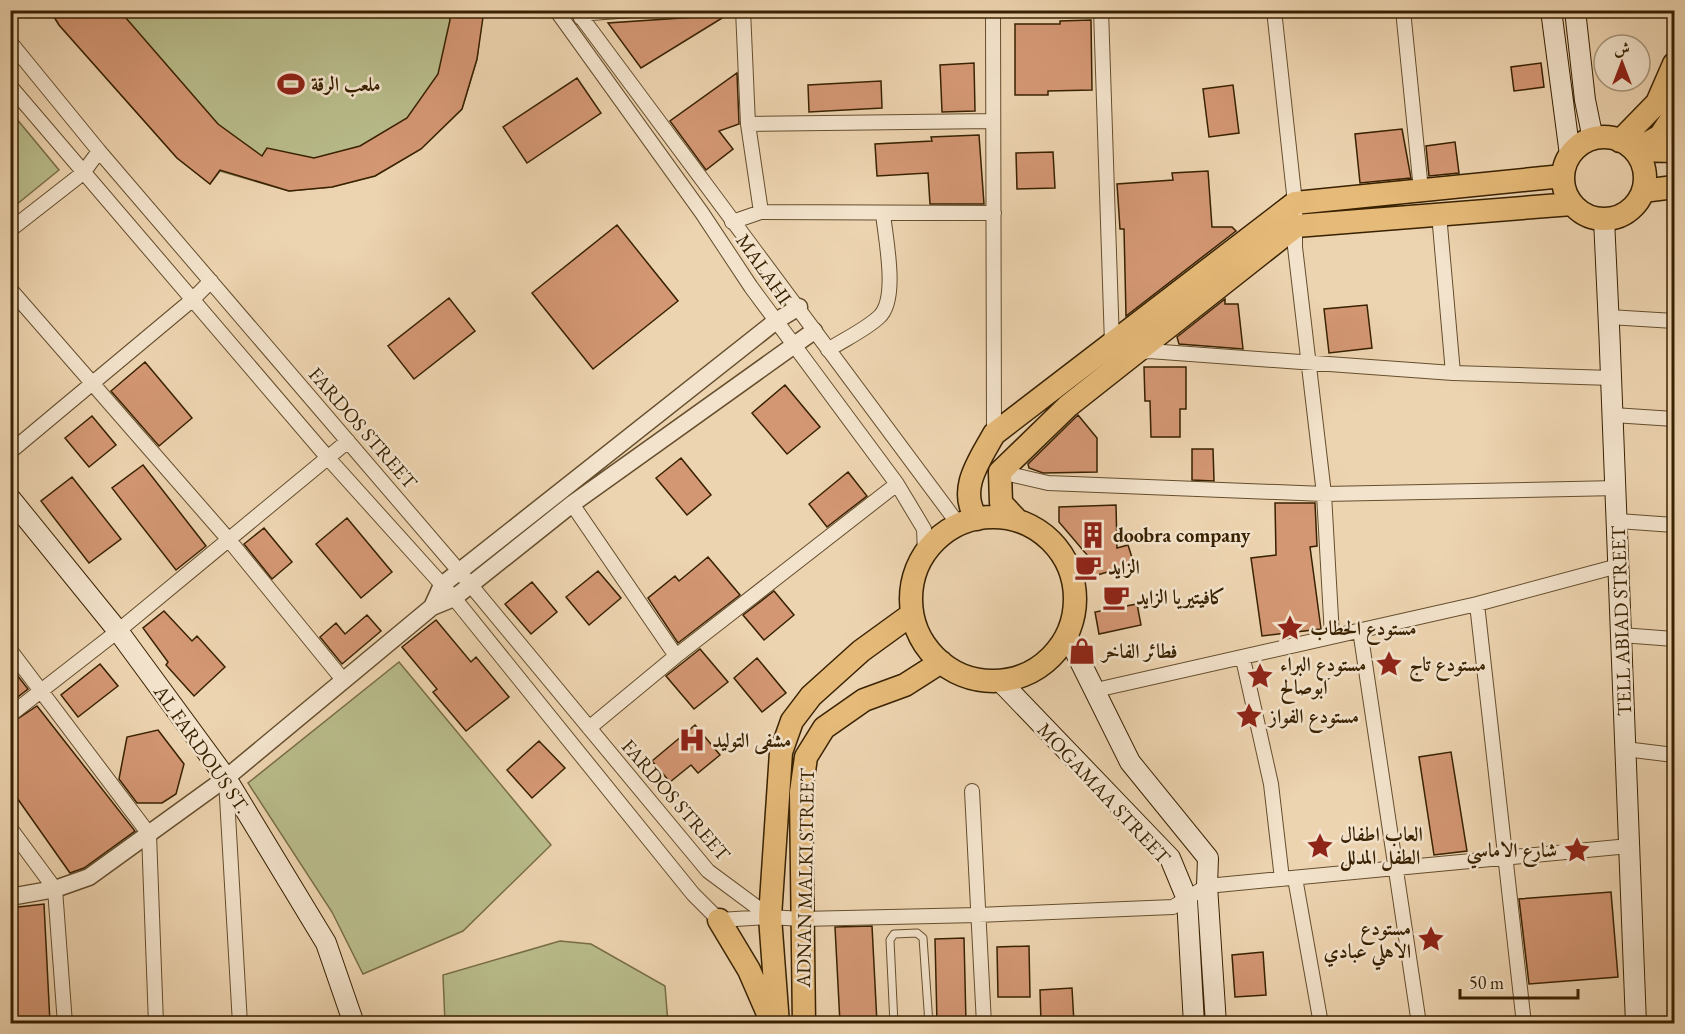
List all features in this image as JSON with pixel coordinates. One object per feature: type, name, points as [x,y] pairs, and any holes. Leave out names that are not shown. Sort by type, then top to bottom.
[{"type":"main road","points":[[1551,10],[1566,165],[1563,186],[1572,204],[1589,216],[1604,219],[1628,211],[1643,191],[1643,168],[1628,146]]},
{"type":"main road","points":[[1575,10],[1585,100],[1593,139]]},
{"type":"main road","points":[[1628,146],[1657,104],[1674,64]]},
{"type":"main road","points":[[1628,146],[1659,136],[1674,115]]},
{"type":"main road","points":[[968,522],[970,477],[994,434],[1295,203],[1421,190],[1566,165],[1584,142],[1593,139],[1607,138],[1628,146],[1674,151]]},
{"type":"main road","points":[[1643,191],[1674,187]]},
{"type":"main road","points":[[1016,519],[968,522],[940,537],[925,554],[913,583],[912,614],[918,633],[928,649],[941,662],[959,674],[979,680],[1000,681],[1021,676],[1040,667],[1056,653],[1067,635],[1075,601],[1075,590],[1069,567],[1057,548],[1016,519],[1001,503],[1000,472],[1068,406],[1296,226],[1572,204]]},
{"type":"main road","name":"TELL ABIAD STREET","points":[[1604,219],[1618,488],[1618,566],[1636,1023]]},
{"type":"main road","points":[[1053,389],[1068,406]]},
{"type":"main road","name":"AL FARDOUS ST.","points":[[11,499],[118,631],[226,778],[326,942],[354,1023]]},
{"type":"main road","name":"ADNAN MALKI STREET","points":[[778,1023],[770,917],[781,752],[792,721],[811,696],[861,651],[912,614]]},
{"type":"main road","name":"MOGAMAA STREET","points":[[1067,635],[1130,762],[1208,858],[1207,886],[1216,1023]]},
{"type":"main road","name":"ADNAN MALKI STREET","points":[[804,1023],[801,792],[806,757],[824,728],[864,700],[905,685],[941,662]]},
{"type":"main road","name":"MOGAMAA STREET","points":[[1000,681],[1170,858],[1187,899],[1194,1023]]},
{"type":"main road","points":[[719,920],[749,970],[773,1023]]},
{"type":"street","name":"MALAHI","points":[[556,10],[702,213],[776,321],[897,484],[924,529],[925,554]]},
{"type":"street","points":[[578,14],[632,10]]},
{"type":"street","points":[[743,10],[748,124],[761,212]]},
{"type":"street","points":[[993,10],[994,434]]},
{"type":"street","points":[[1101,10],[1112,344]]},
{"type":"street","points":[[1274,10],[1295,203],[1294,247],[1324,494],[1332,636]]},
{"type":"street","points":[[1403,10],[1421,190]]},
{"type":"street","name":"MALAHI","points":[[578,14],[732,222],[799,307],[828,350],[968,522]]},
{"type":"street","name":"FARDOS STREET","points":[[10,42],[99,151],[470,584],[708,871],[770,917]]},
{"type":"street","points":[[10,86],[328,458],[454,598],[693,894],[719,920],[770,917],[801,919],[978,915],[1173,907],[1207,886],[1629,846]]},
{"type":"street","points":[[748,124],[993,121]]},
{"type":"street","points":[[10,230],[83,173],[99,151]]},
{"type":"street","points":[[732,222],[761,212],[993,213]]},
{"type":"street","points":[[828,350],[881,316],[888,299],[890,283],[883,213]]},
{"type":"street","points":[[1439,214],[1453,373]]},
{"type":"street","points":[[10,452],[192,300],[211,281]]},
{"type":"street","points":[[10,289],[229,540],[344,681]]},
{"type":"street","points":[[432,607],[442,585],[459,571],[776,321],[799,307]]},
{"type":"street","points":[[1609,317],[1674,321]]},
{"type":"street","points":[[10,897],[55,889],[89,877],[226,778],[432,607],[454,598],[572,504],[814,331]]},
{"type":"street","points":[[1134,354],[1149,351],[1453,373],[1612,378]]},
{"type":"street","points":[[1613,415],[1674,419]]},
{"type":"street","points":[[10,715],[118,631],[348,441]]},
{"type":"street","points":[[1000,472],[1048,483],[1324,494],[1618,488]]},
{"type":"street","points":[[589,728],[676,656],[897,484]]},
{"type":"street","points":[[572,504],[676,656]]},
{"type":"street","points":[[1618,521],[1674,525]]},
{"type":"street","points":[[1096,690],[1243,659],[1332,636],[1477,604],[1618,566]]},
{"type":"street","points":[[1477,604],[1524,1023]]},
{"type":"street","points":[[1360,630],[1419,1023]]},
{"type":"street","points":[[1621,635],[1674,639]]},
{"type":"street","points":[[10,650],[149,834],[156,1023]]},
{"type":"street","points":[[1243,659],[1271,784],[1288,878],[1321,1023]]},
{"type":"street","points":[[1626,749],[1674,755]]},
{"type":"street","points":[[226,778],[240,1023]]},
{"type":"street","points":[[972,791],[984,1023]]},
{"type":"street","points":[[10,828],[55,889],[65,1023]]},
{"type":"lane","points":[[894,1023],[890,940],[894,934],[917,933],[923,938],[929,1023]]},
{"type":"green space","name":"ملعب الرقة","points":[[483,10],[477,59],[462,109],[421,149],[375,176],[332,187],[289,191],[220,171],[210,184],[177,158],[59,25],[50,11]]},
{"type":"green space","points":[[11,112],[59,170],[10,209]]},
{"type":"green space","points":[[399,662],[551,845],[463,931],[363,974],[332,912],[248,783]]},
{"type":"green space","points":[[560,941],[591,944],[665,986],[668,1023],[445,1023],[443,975]]},
{"type":"building","points":[[50,10],[119,10],[218,124],[262,156],[267,148],[314,158],[360,146],[407,118],[438,74],[450,20],[448,10],[484,10],[477,59],[462,109],[421,149],[375,176],[332,187],[289,191],[220,170],[210,184],[177,158],[59,25]]},
{"type":"building","points":[[727,15],[641,68],[608,23]]},
{"type":"building","points":[[1091,20],[1092,90],[1048,91],[1048,95],[1015,95],[1015,24],[1060,24],[1060,21]]},
{"type":"building","points":[[974,63],[975,111],[942,112],[940,65]]},
{"type":"building","points":[[1541,63],[1544,87],[1514,91],[1511,67]]},
{"type":"building","points":[[737,73],[739,124],[719,131],[733,149],[706,170],[670,121]]},
{"type":"building","points":[[577,78],[601,113],[527,163],[503,127]]},
{"type":"building","points":[[881,81],[882,108],[809,112],[808,85]]},
{"type":"building","points":[[1233,85],[1239,133],[1209,137],[1203,89]]},
{"type":"building","points":[[1402,129],[1411,178],[1360,183],[1355,134]]},
{"type":"building","points":[[979,135],[984,204],[930,204],[928,173],[877,176],[875,144],[932,141],[931,137]]},
{"type":"building","points":[[1455,142],[1459,173],[1429,176],[1426,146]]},
{"type":"building","points":[[1053,152],[1055,188],[1017,189],[1016,153]]},
{"type":"building","points":[[1208,171],[1212,227],[1232,227],[1236,231],[1126,316],[1124,229],[1120,229],[1117,184],[1173,180],[1172,173]]},
{"type":"building","points":[[617,225],[678,301],[593,369],[532,293]]},
{"type":"building","points":[[449,298],[475,331],[414,379],[388,346]]},
{"type":"building","points":[[1225,299],[1225,304],[1238,304],[1243,349],[1179,344],[1177,337]]},
{"type":"building","points":[[1367,305],[1372,348],[1329,353],[1324,309]]},
{"type":"building","points":[[145,362],[192,418],[159,446],[111,391]]},
{"type":"building","points":[[1144,367],[1186,367],[1186,409],[1180,409],[1180,437],[1151,437],[1150,401],[1145,401]]},
{"type":"building","points":[[785,385],[820,427],[787,454],[752,413]]},
{"type":"building","points":[[1078,415],[1097,438],[1097,472],[1043,473],[1029,468],[1028,464]]},
{"type":"building","points":[[92,416],[116,445],[89,467],[65,438]]},
{"type":"building","points":[[1192,449],[1213,449],[1214,481],[1192,480]]},
{"type":"building","points":[[681,458],[711,495],[687,515],[656,478]]},
{"type":"building","points":[[143,465],[206,546],[176,570],[112,488]]},
{"type":"building","points":[[848,472],[867,496],[827,527],[809,504]]},
{"type":"building","points":[[72,477],[121,539],[89,563],[41,501]]},
{"type":"building","points":[[1275,503],[1315,503],[1317,546],[1310,547],[1321,629],[1262,636],[1251,558],[1276,555]]},
{"type":"building","name":"doobra company","points":[[1116,505],[1117,548],[1128,545],[1134,564],[1094,576],[1088,556],[1059,522],[1059,507]]},
{"type":"building","points":[[347,518],[392,572],[361,598],[316,544]]},
{"type":"building","points":[[264,528],[292,562],[272,579],[244,544]]},
{"type":"building","points":[[708,557],[740,595],[678,643],[648,598],[675,576],[679,581]]},
{"type":"building","points":[[598,571],[621,598],[589,625],[566,597]]},
{"type":"building","points":[[532,582],[557,612],[531,634],[505,604]]},
{"type":"building","points":[[774,591],[794,615],[764,640],[743,615]]},
{"type":"building","points":[[1137,604],[1141,625],[1099,634],[1095,612]]},
{"type":"building","points":[[164,611],[192,641],[197,636],[225,667],[194,696],[166,665],[168,662],[143,628]]},
{"type":"building","points":[[367,615],[381,631],[342,664],[320,637],[336,623],[345,634]]},
{"type":"building","points":[[436,620],[471,662],[476,657],[509,697],[466,731],[433,692],[437,689],[402,647]]},
{"type":"building","points":[[700,649],[728,682],[694,709],[666,676]]},
{"type":"building","points":[[757,658],[786,693],[762,712],[734,678]]},
{"type":"building","points":[[100,664],[118,686],[78,717],[61,695]]},
{"type":"building","points":[[10,666],[28,689],[10,703]]},
{"type":"building","points":[[37,706],[135,831],[84,868],[70,873],[10,788],[10,724]]},
{"type":"building","name":"مشفى التوليد","points":[[695,725],[720,755],[698,773],[691,765],[670,782],[652,761]]},
{"type":"building","points":[[158,730],[184,764],[176,794],[162,803],[137,803],[119,779],[127,737]]},
{"type":"building","points":[[539,741],[565,768],[532,798],[507,770]]},
{"type":"building","points":[[1451,752],[1467,851],[1434,855],[1419,757]]},
{"type":"building","points":[[1611,892],[1618,977],[1529,984],[1519,899]]},
{"type":"building","points":[[44,904],[50,1023],[10,1023],[10,908]]},
{"type":"building","points":[[872,926],[877,1023],[840,1023],[835,927]]},
{"type":"building","points":[[964,938],[966,1023],[937,1023],[935,939]]},
{"type":"building","points":[[1029,946],[1030,997],[998,997],[997,947]]},
{"type":"building","points":[[1263,952],[1266,995],[1235,997],[1232,955]]},
{"type":"building","points":[[1072,988],[1074,1023],[1041,1023],[1040,990]]},
{"type":"place","name":"ملعب الرقة","points":[[291,84]]},
{"type":"place","name":"doobra company","points":[[1093,535]]},
{"type":"place","name":"الزايد","points":[[1088,567]]},
{"type":"place","name":"كافيتيريا الزايد","points":[[1116,597]]},
{"type":"place","name":"مستودع الحطاب","points":[[1290,628]]},
{"type":"place","name":"فطائر الفاخر","points":[[1082,651]]},
{"type":"place","name":"مستودع تاج","points":[[1389,664]]},
{"type":"place","name":"مستودع البراء ابوصالح","points":[[1260,676]]},
{"type":"place","name":"مستودع الفواز","points":[[1249,716]]},
{"type":"place","name":"مشفى التوليد","points":[[692,740]]},
{"type":"place","name":"العاب اطفال الطفل المدلل","points":[[1320,846]]},
{"type":"place","name":"شارع الاماسي","points":[[1577,850]]},
{"type":"place","name":"مستودع الاهلي عبادي","points":[[1431,939]]}]
